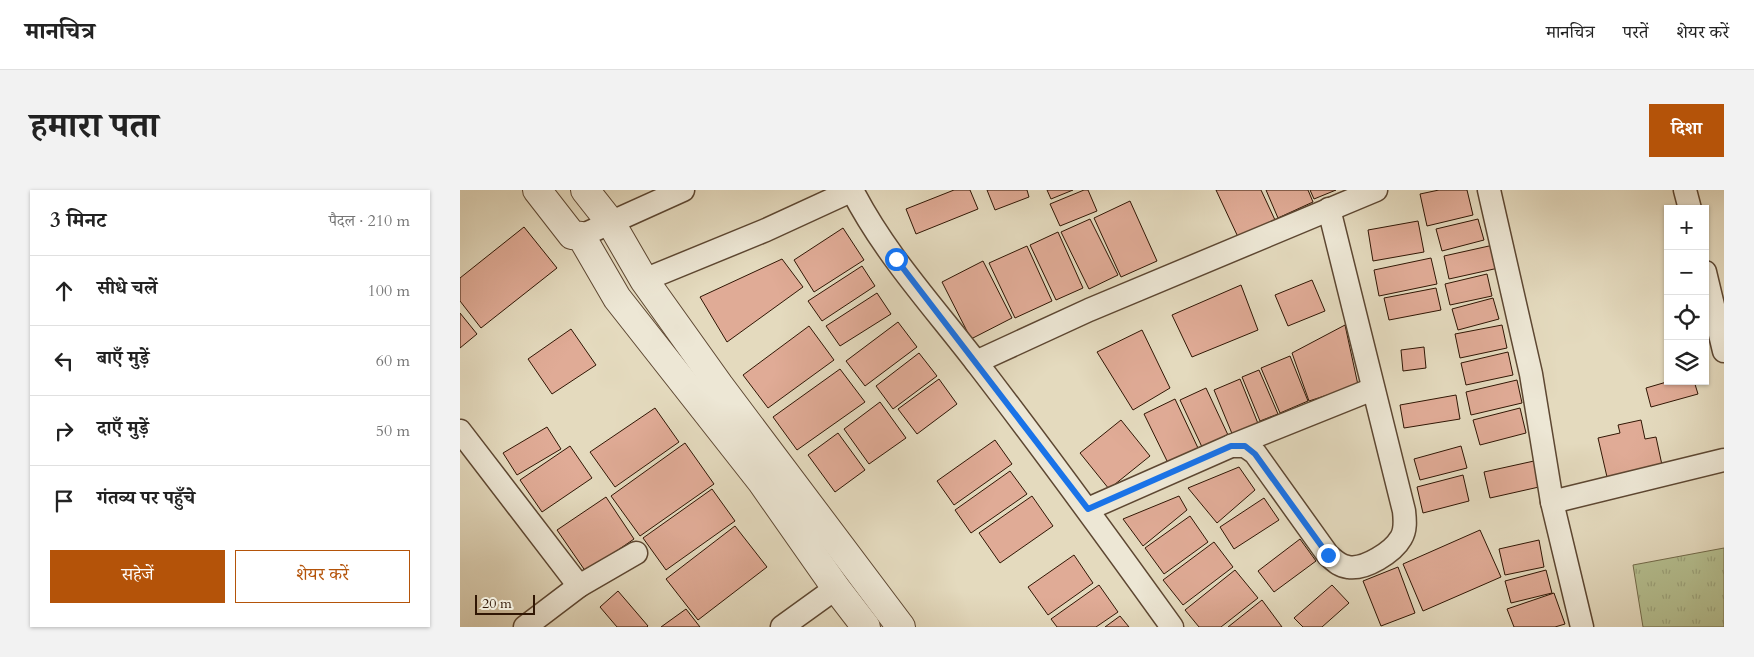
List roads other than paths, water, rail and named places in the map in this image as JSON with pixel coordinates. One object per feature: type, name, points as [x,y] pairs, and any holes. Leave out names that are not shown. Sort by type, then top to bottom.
[{"type":"street","points":[[537,190],[572,235],[581,236],[683,190]]},
{"type":"street","points":[[585,190],[611,223],[644,280],[718,385],[901,627]]},
{"type":"street","points":[[644,280],[766,230],[852,190],[896,259],[1088,509],[1172,627]]},
{"type":"street","points":[[976,362],[1089,310],[1376,190]]},
{"type":"street","points":[[1489,190],[1531,374],[1552,502],[1582,627]]},
{"type":"street","points":[[1685,190],[1689,205]]},
{"type":"street","points":[[1231,446],[1245,446],[1255,454],[1328,555],[1338,564],[1350,568],[1363,565],[1395,547],[1402,537],[1406,525],[1404,511],[1329,209]]},
{"type":"street","points":[[581,236],[617,298],[762,481],[836,588],[866,627]]},
{"type":"street","points":[[1709,289],[1724,351]]},
{"type":"street","points":[[1088,509],[1231,446],[1373,389]]},
{"type":"street","points":[[460,431],[579,586]]},
{"type":"street","points":[[1552,502],[1724,460]]},
{"type":"street","points":[[525,627],[579,586],[636,553]]},
{"type":"street","points":[[782,627],[836,588]]}]
